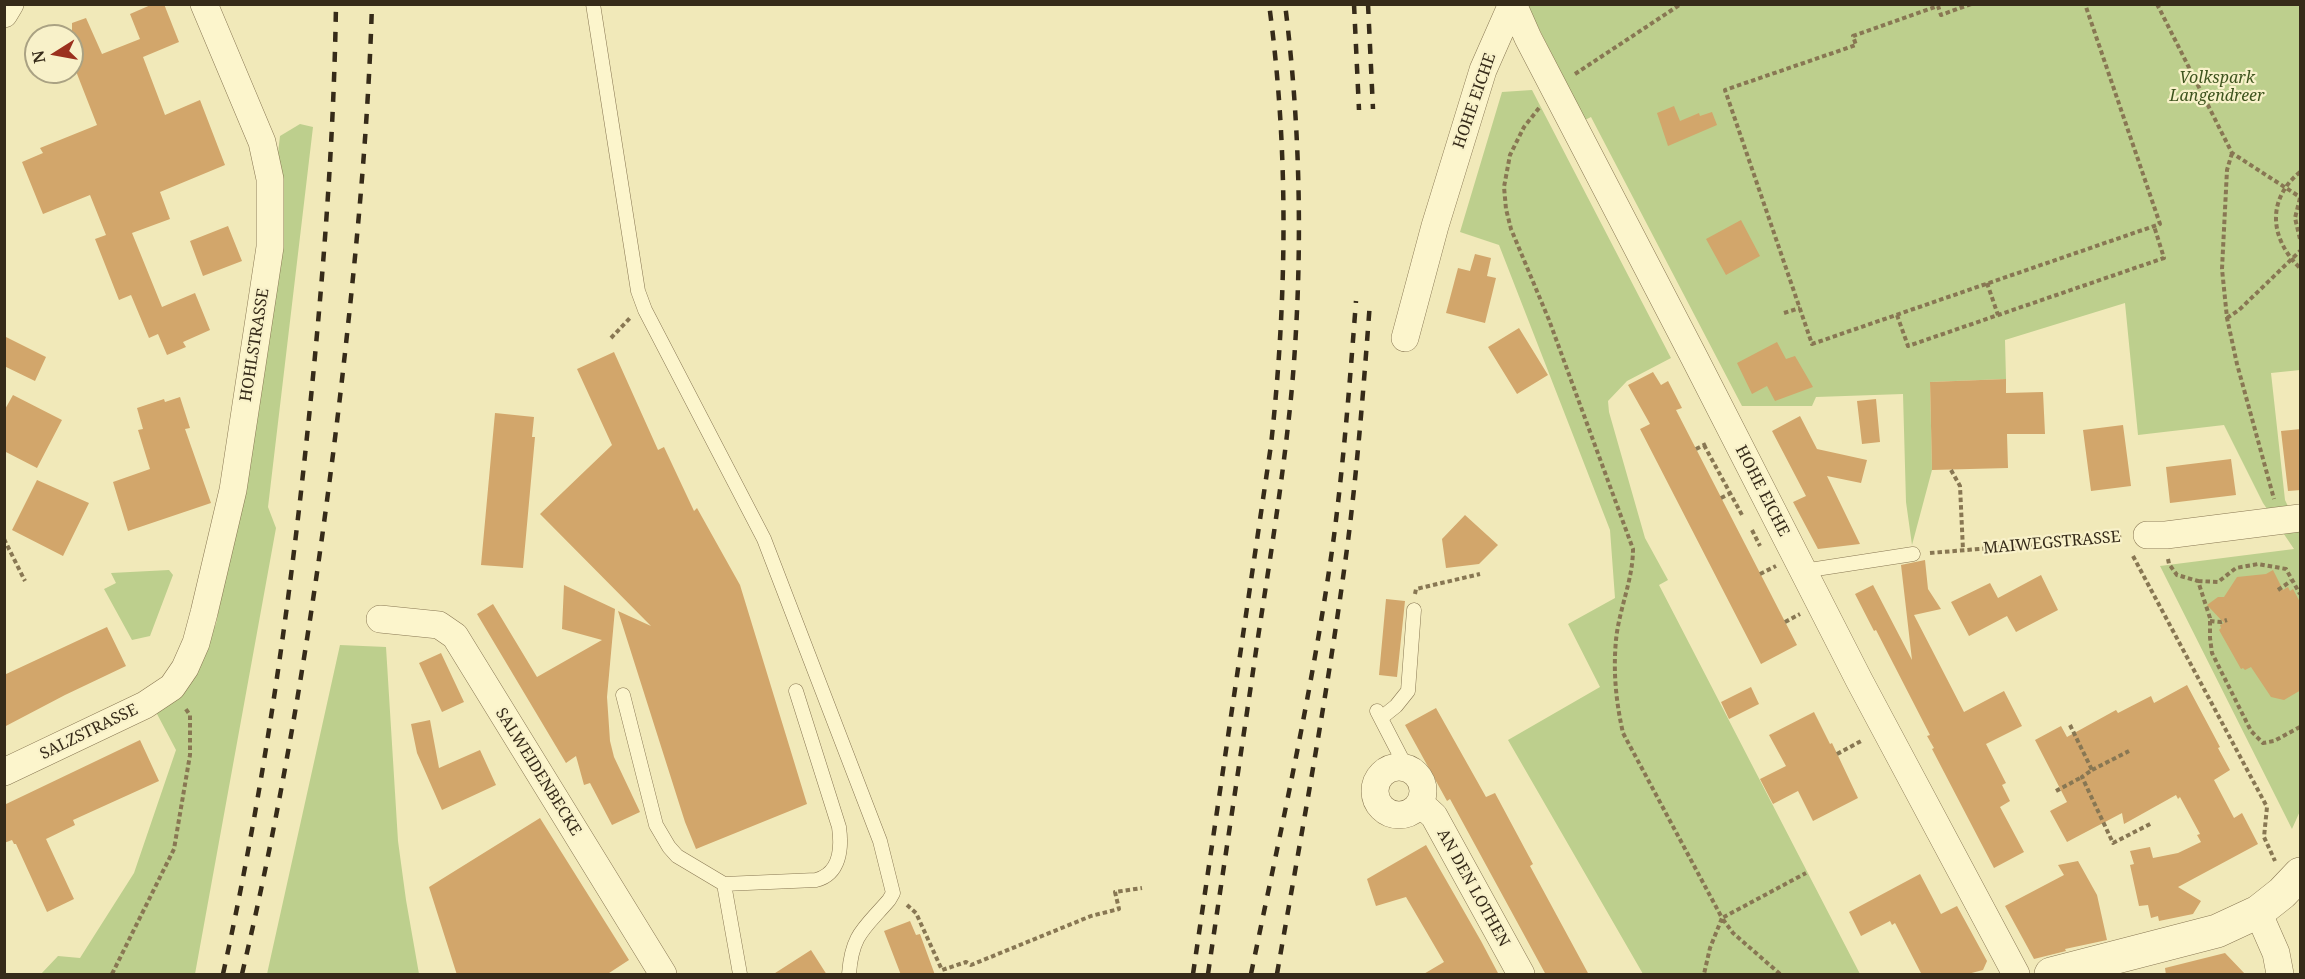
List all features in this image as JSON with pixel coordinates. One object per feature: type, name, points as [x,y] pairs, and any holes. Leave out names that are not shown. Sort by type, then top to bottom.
[{"type":"street","points":[[4,14],[10,4]]},
{"type":"street","name":"HOHLSTRASSE","points":[[172,687],[185,668],[196,643],[224,532],[233,490],[270,247],[270,178],[262,142],[204,4]]},
{"type":"street","name":"HOHE EICHE","points":[[1513,4],[1859,680],[2016,975]]},
{"type":"street","name":"HOHE EICHE","points":[[1405,338],[1435,226],[1483,70],[1513,4]]},
{"type":"street","points":[[2135,536],[2166,535],[2290,520]]},
{"type":"street","name":"SALWEIDENBECKE","points":[[380,618],[440,625],[455,636],[654,971]]},
{"type":"street","name":"SALZSTRASSE","points":[[4,772],[146,705],[172,687]]},
{"type":"street","points":[[1400,766],[1406,767],[1415,772],[1424,786],[1421,804],[1407,816],[1389,815],[1377,803],[1374,786],[1384,771],[1400,766]]},
{"type":"street","name":"AN DEN LOTHEN","points":[[1421,804],[1434,816],[1521,975]]},
{"type":"street","points":[[2051,975],[2205,936],[2258,912],[2282,893],[2288,868]]},
{"type":"street","points":[[2258,912],[2276,953],[2280,975]]},
{"type":"lane","points":[[593,4],[638,291],[645,310],[764,539],[880,841],[893,893],[855,939],[849,975]]},
{"type":"lane","points":[[1803,571],[1912,554]]},
{"type":"lane","points":[[1406,767],[1379,715],[1396,706],[1408,691],[1414,610]]},
{"type":"lane","points":[[623,694],[656,825],[677,856],[724,884],[816,880],[826,878],[834,868],[841,842],[839,827],[795,691]]},
{"type":"lane","points":[[724,884],[740,975]]},
{"type":"path","points":[[1681,4],[1588,64],[1555,89],[1524,127],[1510,155],[1504,187],[1506,209],[1511,229],[1549,321],[1633,549],[1633,563],[1616,639],[1616,697],[1623,733],[1722,918],[1733,933],[1780,975]]},
{"type":"path","points":[[1971,4],[1941,15],[1938,6],[1853,36],[1856,45],[1725,90],[1812,344],[2160,224],[2085,4]]},
{"type":"path","points":[[2157,4],[2232,153],[2301,198],[2295,218],[2301,239]]},
{"type":"path","points":[[2232,153],[2227,170],[2223,269],[2227,318],[2237,364],[2290,520]]},
{"type":"path","points":[[2301,171],[2285,187],[2278,202],[2276,218],[2280,243],[2291,259],[2301,268]]},
{"type":"path","points":[[1897,315],[1908,346],[2164,258],[2154,226]]},
{"type":"path","points":[[2227,318],[2239,310],[2301,251]]},
{"type":"path","points":[[1987,284],[1998,315]]},
{"type":"path","points":[[1784,313],[1800,308]]},
{"type":"path","points":[[611,338],[629,318],[645,310]]},
{"type":"path","points":[[1704,445],[1742,515]]},
{"type":"path","points":[[1951,470],[1960,486],[1964,550]]},
{"type":"path","points":[[2135,536],[2267,807],[2264,837],[2288,868]]},
{"type":"path","name":"MAIWEGSTRASSE","points":[[1912,554],[2135,536]]},
{"type":"path","points":[[4,539],[25,581]]},
{"type":"path","points":[[2169,564],[2177,576],[2198,581],[2218,582],[2236,568],[2258,564],[2286,569],[2301,594]]},
{"type":"path","points":[[1414,610],[1416,589],[1480,574]]},
{"type":"path","points":[[2278,590],[2291,580]]},
{"type":"path","points":[[2198,581],[2210,621],[2212,653],[2251,731],[2263,743],[2274,741],[2301,727]]},
{"type":"path","points":[[2210,621],[2227,620]]},
{"type":"path","points":[[112,975],[174,849],[190,755],[189,715],[172,687]]},
{"type":"path","points":[[2070,725],[2092,770]]},
{"type":"path","points":[[2056,790],[2129,751]]},
{"type":"path","points":[[2082,777],[2113,843],[2152,823]]},
{"type":"path","points":[[1704,975],[1710,948],[1722,918],[1806,873]]},
{"type":"path","points":[[893,893],[916,913],[942,970],[966,962],[971,965],[1091,916],[1119,909],[1115,892],[1142,888]]},
{"type":"green space","name":"Volkspark Langendreer","points":[[1527,5],[2300,5],[2300,370],[2271,373],[2285,500],[2300,532],[2300,811],[2292,829],[2160,566],[2294,549],[2263,503],[2224,425],[2138,435],[2125,303],[2005,340],[2006,379],[1930,382],[1932,470],[1912,545],[1906,502],[1903,394],[1816,397],[1812,406],[1742,406],[1591,117],[1585,120]]},
{"type":"green space","points":[[1532,90],[1671,358],[1627,381],[1608,401],[1609,412],[1645,538],[1668,580],[1659,585],[1860,974],[1643,974],[1508,740],[1600,687],[1568,624],[1615,598],[1610,530],[1499,245],[1460,232],[1502,92]]},
{"type":"green space","points":[[300,124],[313,127],[268,507],[276,528],[195,974],[41,974],[58,956],[80,958],[134,873],[176,750],[156,712],[185,681],[216,624],[236,515],[280,136]]},
{"type":"green space","points":[[169,570],[173,575],[150,636],[132,640],[104,589],[116,583],[111,573]]},
{"type":"green space","points":[[340,645],[386,647],[398,841],[419,974],[267,974]]},
{"type":"building","points":[[153,4],[164,4],[179,42],[143,57],[165,115],[200,100],[225,165],[160,192],[170,219],[132,233],[162,307],[195,293],[210,330],[183,342],[186,347],[167,355],[158,334],[149,338],[131,295],[119,300],[95,239],[106,235],[90,195],[43,214],[22,162],[43,153],[40,148],[97,125],[81,84],[84,84],[84,24],[72,23],[86,18],[102,54],[140,39],[130,14]]},
{"type":"building","points":[[1674,106],[1680,121],[1699,113],[1700,116],[1712,112],[1717,125],[1668,146],[1657,113]]},
{"type":"building","points":[[1741,220],[1760,256],[1726,275],[1706,239]]},
{"type":"building","points":[[228,226],[242,261],[203,276],[190,241]]},
{"type":"building","points":[[1475,254],[1491,258],[1487,276],[1496,278],[1485,323],[1446,313],[1458,268],[1470,271]]},
{"type":"building","points":[[1519,328],[1548,375],[1517,394],[1488,347]]},
{"type":"building","points":[[4,336],[46,357],[35,381],[4,366]]},
{"type":"building","points":[[1777,342],[1786,359],[1795,356],[1813,387],[1775,401],[1767,386],[1752,394],[1737,363]]},
{"type":"building","points":[[614,352],[658,450],[664,447],[694,511],[697,508],[740,585],[807,804],[696,849],[685,822],[618,611],[651,626],[540,514],[612,445],[577,369]]},
{"type":"building","points":[[1653,372],[1661,385],[1668,381],[1682,408],[1676,410],[1797,645],[1761,664],[1640,429],[1650,424],[1628,385]]},
{"type":"building","points":[[2006,379],[2006,393],[2043,392],[2045,434],[2007,434],[2008,468],[1932,470],[1930,382]]},
{"type":"building","points":[[13,395],[62,420],[37,468],[4,451],[4,411]]},
{"type":"building","points":[[180,397],[190,428],[185,429],[211,503],[128,531],[113,482],[150,469],[138,430],[143,429],[137,408],[164,399],[165,402]]},
{"type":"building","points":[[1876,399],[1880,442],[1862,444],[1857,401]]},
{"type":"building","points":[[495,413],[534,417],[532,437],[535,437],[523,568],[481,565]]},
{"type":"building","points":[[1800,416],[1817,449],[1867,460],[1861,483],[1827,476],[1860,544],[1818,549],[1793,502],[1806,496],[1772,431]]},
{"type":"building","points":[[2123,425],[2131,486],[2091,491],[2083,430]]},
{"type":"building","points":[[2301,429],[2301,490],[2288,491],[2281,431]]},
{"type":"building","points":[[2231,459],[2236,495],[2170,503],[2166,467]]},
{"type":"building","points":[[37,480],[89,503],[63,556],[12,530]]},
{"type":"building","points":[[1465,515],[1498,545],[1479,564],[1446,568],[1442,539]]},
{"type":"building","points":[[1925,560],[1928,589],[1941,609],[1914,615],[1964,712],[2004,691],[2022,726],[1986,744],[2006,783],[2002,785],[2010,801],[2000,807],[2024,852],[1994,868],[1932,749],[1934,748],[1927,736],[1930,735],[1855,594],[1873,585],[1912,660],[1901,565]]},
{"type":"building","points":[[2273,570],[2283,590],[2288,587],[2290,591],[2293,589],[2301,604],[2301,690],[2284,700],[2271,697],[2251,667],[2241,669],[2219,630],[2220,625],[2224,623],[2207,605],[2218,597],[2224,597],[2237,577],[2266,574]]},
{"type":"building","points":[[2041,575],[2058,610],[2016,632],[2007,616],[1969,636],[1951,602],[1990,583],[1998,598]]},
{"type":"building","points":[[564,585],[615,609],[607,697],[610,741],[614,757],[640,812],[612,825],[590,783],[584,785],[576,756],[566,763],[477,614],[493,604],[537,677],[602,640],[562,629]]},
{"type":"building","points":[[1386,599],[1405,601],[1397,677],[1379,675]]},
{"type":"building","points":[[107,627],[126,666],[4,727],[4,675]]},
{"type":"building","points":[[441,653],[464,702],[442,712],[419,663]]},
{"type":"building","points":[[2187,685],[2230,770],[2214,780],[2234,818],[2242,813],[2258,844],[2178,887],[2201,901],[2193,914],[2159,921],[2158,916],[2151,918],[2148,905],[2139,906],[2130,865],[2134,864],[2130,851],[2150,847],[2153,858],[2178,853],[2201,842],[2197,835],[2200,834],[2180,797],[2178,799],[2176,795],[2124,824],[2122,813],[2067,842],[2050,811],[2067,802],[2035,740],[2061,726],[2067,737],[2116,710],[2118,713],[2151,696],[2154,703]]},
{"type":"building","points":[[1751,687],[1759,704],[1729,719],[1721,702]]},
{"type":"building","points":[[1436,708],[1486,797],[1495,793],[1533,864],[1530,866],[1589,975],[1546,975],[1450,799],[1447,801],[1405,725]]},
{"type":"building","points":[[1814,712],[1830,744],[1832,743],[1858,798],[1813,821],[1798,791],[1773,804],[1760,779],[1786,766],[1769,735]]},
{"type":"building","points":[[430,720],[439,768],[480,750],[496,785],[442,810],[417,753],[411,724]]},
{"type":"building","points":[[140,740],[159,781],[73,820],[75,825],[46,839],[74,899],[47,912],[16,844],[12,840],[4,843],[4,805]]},
{"type":"building","points":[[540,818],[629,960],[606,975],[457,975],[429,887]]},
{"type":"building","points":[[1426,845],[1499,975],[1422,975],[1444,962],[1406,897],[1376,906],[1367,879]]},
{"type":"building","points":[[2078,861],[2097,895],[2107,940],[2065,949],[2066,951],[2034,959],[2005,906],[2064,875],[2058,865]]},
{"type":"building","points":[[1920,874],[1941,914],[1957,906],[1987,961],[1983,970],[1964,975],[1922,975],[1895,923],[1892,925],[1890,921],[1861,936],[1849,912]]},
{"type":"building","points":[[910,921],[916,935],[920,934],[935,975],[901,975],[884,931]]},
{"type":"building","points":[[811,950],[827,975],[772,975]]},
{"type":"building","points":[[2225,953],[2246,975],[2166,975],[2165,968]]},
{"type":"railway","points":[[223,974],[252,831],[276,687],[295,542],[324,250],[331,151],[336,4]]},
{"type":"railway","points":[[242,974],[287,759],[321,542],[356,250],[372,4]]},
{"type":"railway","points":[[1193,974],[1271,445],[1276,390],[1283,280],[1283,169],[1269,4]]},
{"type":"railway","points":[[1208,974],[1276,516],[1296,339],[1299,195],[1294,99],[1285,4]]},
{"type":"railway","points":[[1354,4],[1359,110]]},
{"type":"railway","points":[[1368,4],[1373,109]]},
{"type":"railway","points":[[1251,974],[1296,756],[1326,591],[1341,477],[1356,301]]},
{"type":"railway","points":[[1277,974],[1341,595],[1355,481],[1370,302]]}]
